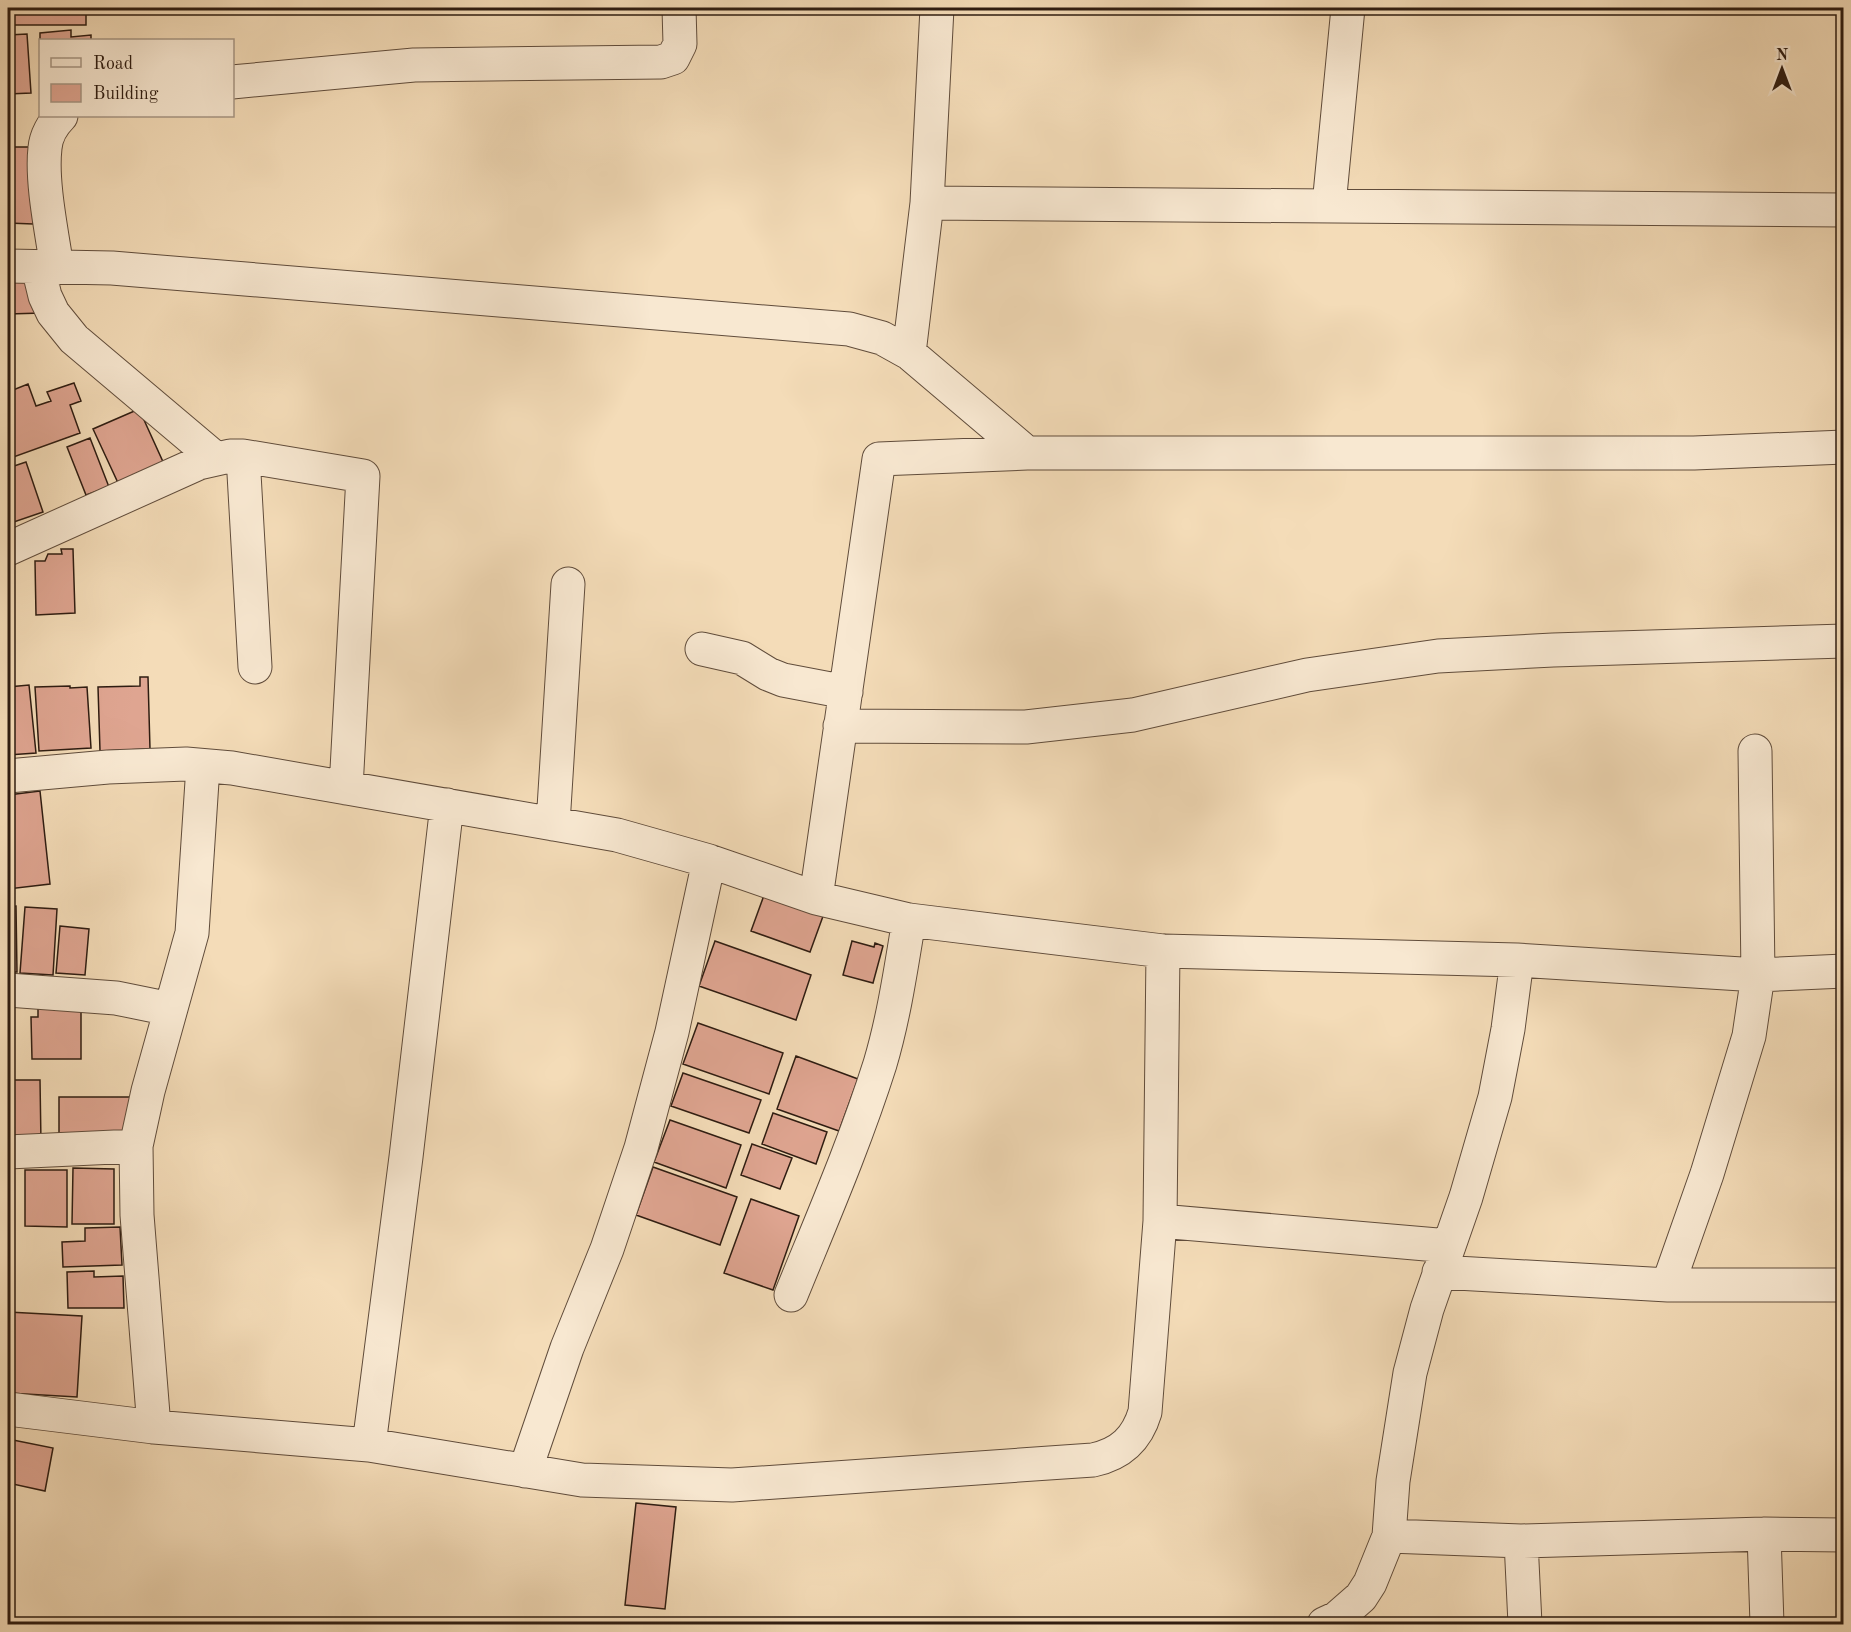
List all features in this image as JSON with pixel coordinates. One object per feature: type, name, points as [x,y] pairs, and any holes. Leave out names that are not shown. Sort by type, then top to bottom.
[{"type":"street","points":[[234,82],[414,65],[661,62],[673,58],[680,44],[679,8]]},
{"type":"street","points":[[909,353],[927,203],[937,8]]},
{"type":"street","points":[[1329,205],[1348,8]]},
{"type":"street","points":[[60,117],[54,123],[45,146],[34,267],[53,314],[74,339],[229,457],[255,668]]},
{"type":"street","points":[[927,203],[1844,210]]},
{"type":"street","points":[[34,267],[112,268],[849,329],[882,338],[909,353],[1027,453]]},
{"type":"street","points":[[816,898],[879,459],[1027,453],[1694,453],[1844,447]]},
{"type":"street","points":[[8,549],[199,463],[229,457],[363,476],[346,788]]},
{"type":"street","points":[[553,824],[568,584]]},
{"type":"street","points":[[840,726],[1026,727],[1086,721],[1133,715],[1306,675],[1438,656],[1844,641]]},
{"type":"street","points":[[702,649],[742,658],[768,674],[783,680],[846,692]]},
{"type":"street","points":[[1668,1285],[1735,1089],[1749,1036],[1758,975],[1755,752]]},
{"type":"street","points":[[8,776],[108,767],[186,764],[232,768],[617,835],[709,861],[816,898],[909,920],[1163,951],[1517,960],[1758,975],[1844,971]]},
{"type":"street","points":[[154,1427],[136,1215],[136,1146],[148,1091],[192,933],[204,766]]},
{"type":"street","points":[[369,1446],[405,1168],[447,805]]},
{"type":"street","points":[[525,1471],[567,1348],[607,1249],[641,1148],[672,1032],[709,861]]},
{"type":"street","points":[[791,1295],[854,1137],[880,1063],[898,987],[909,920]]},
{"type":"street","points":[[8,1409],[154,1427],[369,1446],[582,1480],[732,1485],[1081,1461],[1106,1457],[1128,1444],[1142,1424],[1145,1412],[1161,1221],[1163,951]]},
{"type":"street","points":[[1324,1624],[1337,1618],[1361,1597],[1370,1583],[1389,1536],[1393,1481],[1408,1384],[1427,1309],[1476,1167],[1495,1097],[1509,1029],[1517,960]]},
{"type":"street","points":[[8,990],[117,998],[170,1009]]},
{"type":"street","points":[[8,1152],[136,1146]]},
{"type":"street","points":[[1161,1221],[1444,1259],[1668,1285],[1844,1286]]},
{"type":"street","points":[[1389,1536],[1521,1541],[1764,1534],[1844,1535]]},
{"type":"street","points":[[1764,1534],[1767,1624]]},
{"type":"street","points":[[1521,1541],[1525,1624]]},
{"type":"building","points":[[8,8],[86,8],[86,25],[8,25]]},
{"type":"building","points":[[71,30],[71,37],[91,35],[91,39],[40,39],[40,33]]},
{"type":"building","points":[[27,34],[31,93],[8,94],[8,35]]},
{"type":"building","points":[[8,147],[35,147],[33,224],[8,223]]},
{"type":"building","points":[[8,278],[29,278],[42,313],[8,314]]},
{"type":"building","points":[[74,383],[81,401],[70,405],[80,433],[8,459],[8,392],[28,384],[36,406],[51,401],[47,392]]},
{"type":"building","points":[[139,409],[164,464],[119,485],[93,429]]},
{"type":"building","points":[[90,438],[109,487],[86,495],[67,447]]},
{"type":"building","points":[[26,462],[43,512],[8,524],[8,468]]},
{"type":"building","points":[[61,549],[73,549],[75,613],[36,615],[35,561],[45,561],[48,554],[62,554]]},
{"type":"building","points":[[8,600],[12,600],[12,630],[8,630]]},
{"type":"building","points":[[140,677],[148,677],[150,749],[100,751],[98,687],[140,686]]},
{"type":"building","points":[[29,685],[36,753],[8,755],[8,687]]},
{"type":"building","points":[[70,686],[70,688],[87,687],[91,748],[39,751],[35,687]]},
{"type":"building","points":[[40,791],[50,884],[8,889],[8,795]]},
{"type":"building","points":[[767,887],[826,908],[810,952],[751,931]]},
{"type":"building","points":[[16,906],[17,972],[8,972],[8,907]]},
{"type":"building","points":[[25,907],[57,909],[53,975],[20,973]]},
{"type":"building","points":[[60,926],[89,929],[85,975],[56,973]]},
{"type":"building","points":[[715,941],[811,975],[796,1020],[699,986]]},
{"type":"building","points":[[852,941],[874,947],[875,943],[883,946],[873,983],[843,975]]},
{"type":"building","points":[[38,1003],[81,1003],[81,1059],[32,1059],[31,1017],[38,1017]]},
{"type":"building","points":[[698,1023],[783,1053],[769,1094],[683,1064]]},
{"type":"building","points":[[796,1056],[858,1079],[839,1131],[777,1109]]},
{"type":"building","points":[[683,1073],[761,1100],[749,1133],[671,1106]]},
{"type":"building","points":[[8,1080],[40,1080],[41,1143],[8,1144]]},
{"type":"building","points":[[59,1097],[132,1097],[132,1141],[59,1141]]},
{"type":"building","points":[[773,1113],[827,1132],[816,1164],[762,1144]]},
{"type":"building","points":[[670,1120],[741,1145],[726,1188],[654,1162]]},
{"type":"building","points":[[752,1144],[792,1158],[780,1189],[741,1175]]},
{"type":"building","points":[[653,1167],[737,1197],[720,1245],[636,1215]]},
{"type":"building","points":[[73,1168],[114,1169],[114,1224],[72,1224]]},
{"type":"building","points":[[25,1170],[67,1170],[67,1227],[25,1226]]},
{"type":"building","points":[[751,1199],[799,1216],[773,1290],[724,1273]]},
{"type":"building","points":[[120,1227],[122,1265],[63,1267],[62,1242],[85,1241],[85,1228]]},
{"type":"building","points":[[94,1271],[94,1277],[123,1276],[124,1308],[68,1308],[67,1272]]},
{"type":"building","points":[[8,1312],[82,1316],[77,1397],[8,1393]]},
{"type":"building","points":[[8,1439],[53,1448],[45,1491],[8,1483]]},
{"type":"building","points":[[636,1503],[676,1507],[665,1609],[625,1605]]}]
